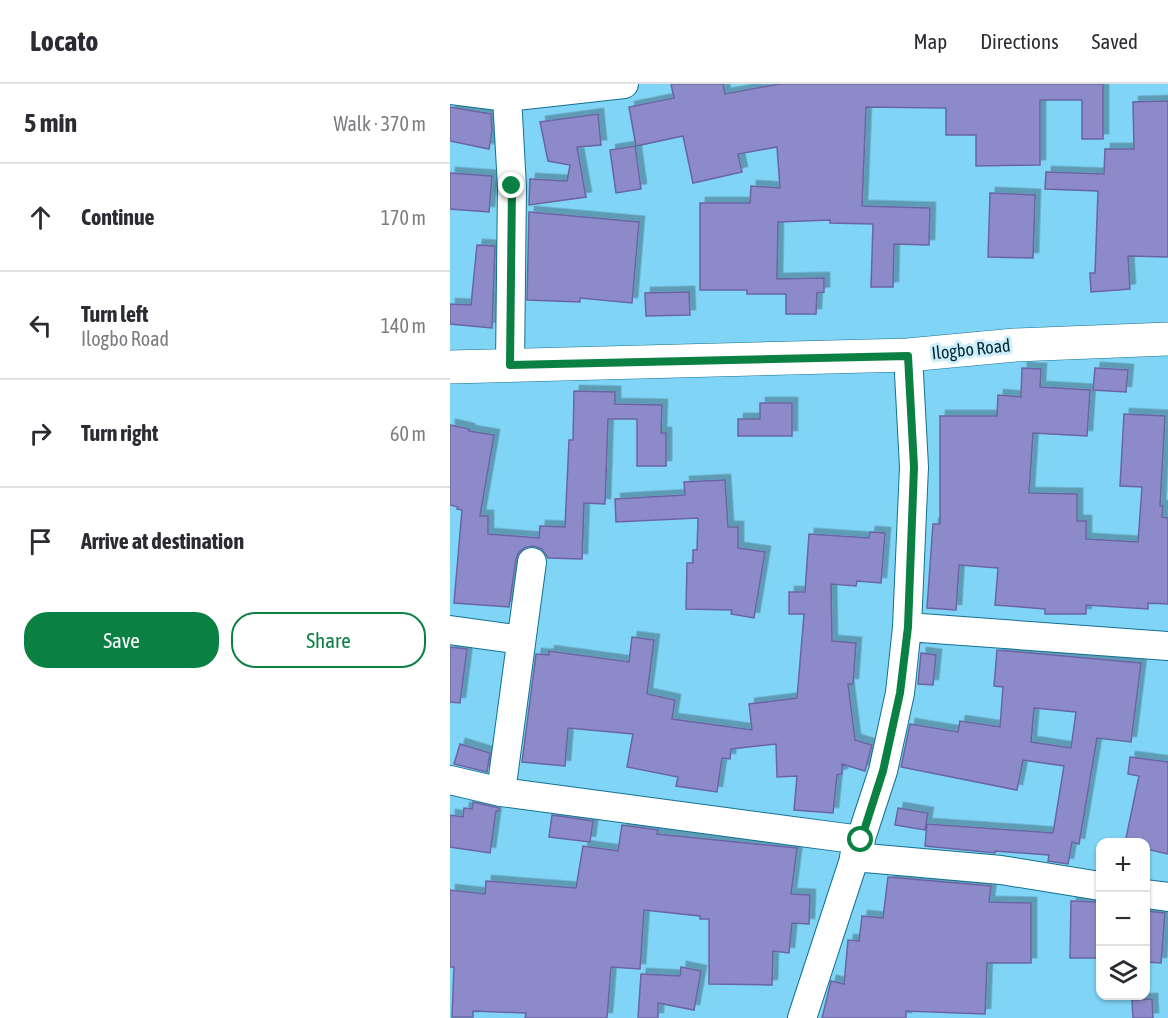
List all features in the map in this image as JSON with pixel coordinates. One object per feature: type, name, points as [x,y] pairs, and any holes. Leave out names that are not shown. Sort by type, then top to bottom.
[{"type":"main road","name":"Ilogbo Road","points":[[450,367],[908,356],[1015,345],[1168,339]]},
{"type":"street","points":[[450,90],[507,97],[624,84]]},
{"type":"street","points":[[507,97],[512,186],[510,365]]},
{"type":"street","points":[[802,1018],[886,759],[900,693],[908,627],[914,467],[908,356]]},
{"type":"street","points":[[501,792],[532,562]]},
{"type":"street","points":[[908,627],[1168,646]]},
{"type":"street","points":[[450,630],[521,640]]},
{"type":"street","points":[[450,780],[501,792],[1096,885]]},
{"type":"street","points":[[1150,895],[1168,897]]},
{"type":"building","points":[[671,84],[723,84],[725,94],[779,84],[1103,84],[1103,139],[1082,139],[1082,100],[1040,100],[1040,165],[976,166],[976,135],[946,135],[946,108],[866,107],[862,206],[930,208],[929,245],[894,244],[893,287],[871,287],[873,224],[830,223],[830,220],[778,222],[777,279],[824,278],[824,292],[817,293],[816,314],[786,314],[786,294],[747,294],[747,290],[700,290],[700,203],[750,203],[751,186],[780,188],[777,147],[738,154],[742,172],[693,183],[683,136],[636,146],[629,107],[674,98]]},
{"type":"building","points":[[1168,101],[1168,257],[1128,256],[1130,289],[1091,292],[1090,273],[1095,273],[1098,191],[1045,189],[1046,172],[1104,174],[1105,149],[1134,149],[1133,102]]},
{"type":"building","points":[[450,107],[491,114],[492,131],[489,149],[450,141]]},
{"type":"building","points":[[598,114],[601,145],[577,147],[586,197],[529,205],[530,179],[567,181],[570,165],[548,161],[540,122]]},
{"type":"building","points":[[635,146],[641,189],[616,193],[610,150]]},
{"type":"building","points":[[450,173],[492,176],[489,212],[450,209]]},
{"type":"building","points":[[990,193],[1035,195],[1033,258],[988,257]]},
{"type":"building","points":[[529,212],[639,222],[632,303],[580,298],[580,302],[527,300]]},
{"type":"building","points":[[477,245],[495,246],[492,328],[450,324],[450,304],[471,305]]},
{"type":"building","points":[[689,292],[690,315],[646,316],[645,293]]},
{"type":"building","points":[[1022,368],[1041,369],[1040,387],[1090,390],[1087,436],[1033,433],[1029,493],[1077,494],[1077,521],[1086,521],[1086,539],[1138,542],[1142,487],[1120,486],[1124,414],[1165,416],[1160,506],[1163,506],[1162,517],[1168,518],[1168,604],[1148,603],[1148,609],[1086,605],[1086,614],[1045,614],[1045,609],[995,605],[998,568],[959,565],[956,610],[927,608],[933,524],[940,524],[940,416],[997,416],[998,395],[1021,397]]},
{"type":"building","points":[[1095,368],[1128,370],[1126,392],[1093,390]]},
{"type":"building","points":[[574,391],[615,392],[615,404],[662,405],[661,433],[666,433],[666,466],[637,466],[637,419],[608,419],[605,504],[584,503],[582,559],[548,558],[542,549],[534,546],[526,547],[519,552],[516,559],[509,607],[454,603],[462,510],[450,505],[450,425],[494,435],[480,516],[488,516],[488,534],[539,538],[540,526],[565,527],[569,440],[573,440]]},
{"type":"building","points":[[760,403],[792,403],[792,436],[738,436],[738,419],[760,419]]},
{"type":"building","points":[[725,480],[728,527],[738,527],[738,548],[765,552],[754,618],[731,614],[732,610],[686,609],[687,563],[693,563],[693,550],[697,550],[698,518],[616,522],[615,499],[685,495],[684,482]]},
{"type":"building","points":[[870,532],[885,533],[881,583],[857,581],[856,586],[831,584],[832,641],[856,643],[853,684],[848,684],[855,740],[872,745],[865,771],[842,764],[842,774],[837,775],[833,813],[794,810],[797,776],[777,777],[776,744],[731,749],[730,759],[722,758],[717,792],[676,786],[678,777],[627,767],[633,734],[568,728],[565,766],[522,762],[536,654],[549,655],[549,651],[629,662],[632,637],[654,640],[647,694],[675,700],[672,719],[752,730],[749,704],[797,698],[804,614],[789,614],[789,592],[805,592],[809,534],[869,538]]},
{"type":"building","points":[[450,647],[467,649],[460,703],[450,702]]},
{"type":"building","points":[[997,650],[1141,663],[1131,742],[1097,738],[1079,844],[1072,842],[1068,864],[1048,861],[1049,855],[995,851],[995,853],[925,846],[927,824],[1053,833],[1064,766],[1023,760],[1017,790],[901,767],[910,724],[958,732],[960,721],[1000,727],[1003,687],[994,686]],"holes":[[[1034,708],[1076,712],[1071,748],[1031,742]]]},
{"type":"building","points":[[921,653],[936,655],[933,685],[918,684]]},
{"type":"building","points":[[460,744],[490,753],[487,772],[454,764]]},
{"type":"building","points":[[1130,757],[1168,762],[1168,854],[1150,850],[1150,838],[1126,838],[1139,776],[1128,774]]},
{"type":"building","points":[[473,802],[499,808],[499,811],[496,811],[490,853],[450,847],[450,815],[463,817],[464,808],[472,809]]},
{"type":"building","points":[[898,808],[928,813],[925,830],[895,825]]},
{"type":"building","points":[[552,815],[593,821],[590,842],[549,837]]},
{"type":"building","points":[[622,825],[658,830],[657,834],[797,848],[791,894],[810,895],[809,924],[792,923],[789,953],[773,951],[772,985],[709,984],[709,919],[644,910],[640,969],[611,967],[607,1018],[525,1018],[526,1013],[473,1011],[473,1017],[452,1017],[454,967],[450,967],[450,890],[485,894],[486,881],[576,888],[583,846],[618,851]]},
{"type":"building","points":[[888,877],[991,886],[989,902],[1031,903],[1031,963],[987,963],[985,1014],[906,1011],[906,1018],[822,1018],[831,981],[844,984],[848,940],[859,941],[862,916],[883,918]]},
{"type":"building","points":[[1071,901],[1096,902],[1096,958],[1070,958]]},
{"type":"building","points":[[1150,911],[1165,913],[1161,963],[1150,962]]},
{"type":"building","points":[[681,967],[701,971],[694,1010],[658,1003],[658,1018],[638,1018],[641,974],[680,976]]},
{"type":"building","points":[[1152,999],[1153,1018],[1133,1018],[1132,1000]]},
{"type":"route","points":[[512,186],[510,365],[908,356],[914,467],[908,627],[900,693],[883,771],[861,840]]}]
